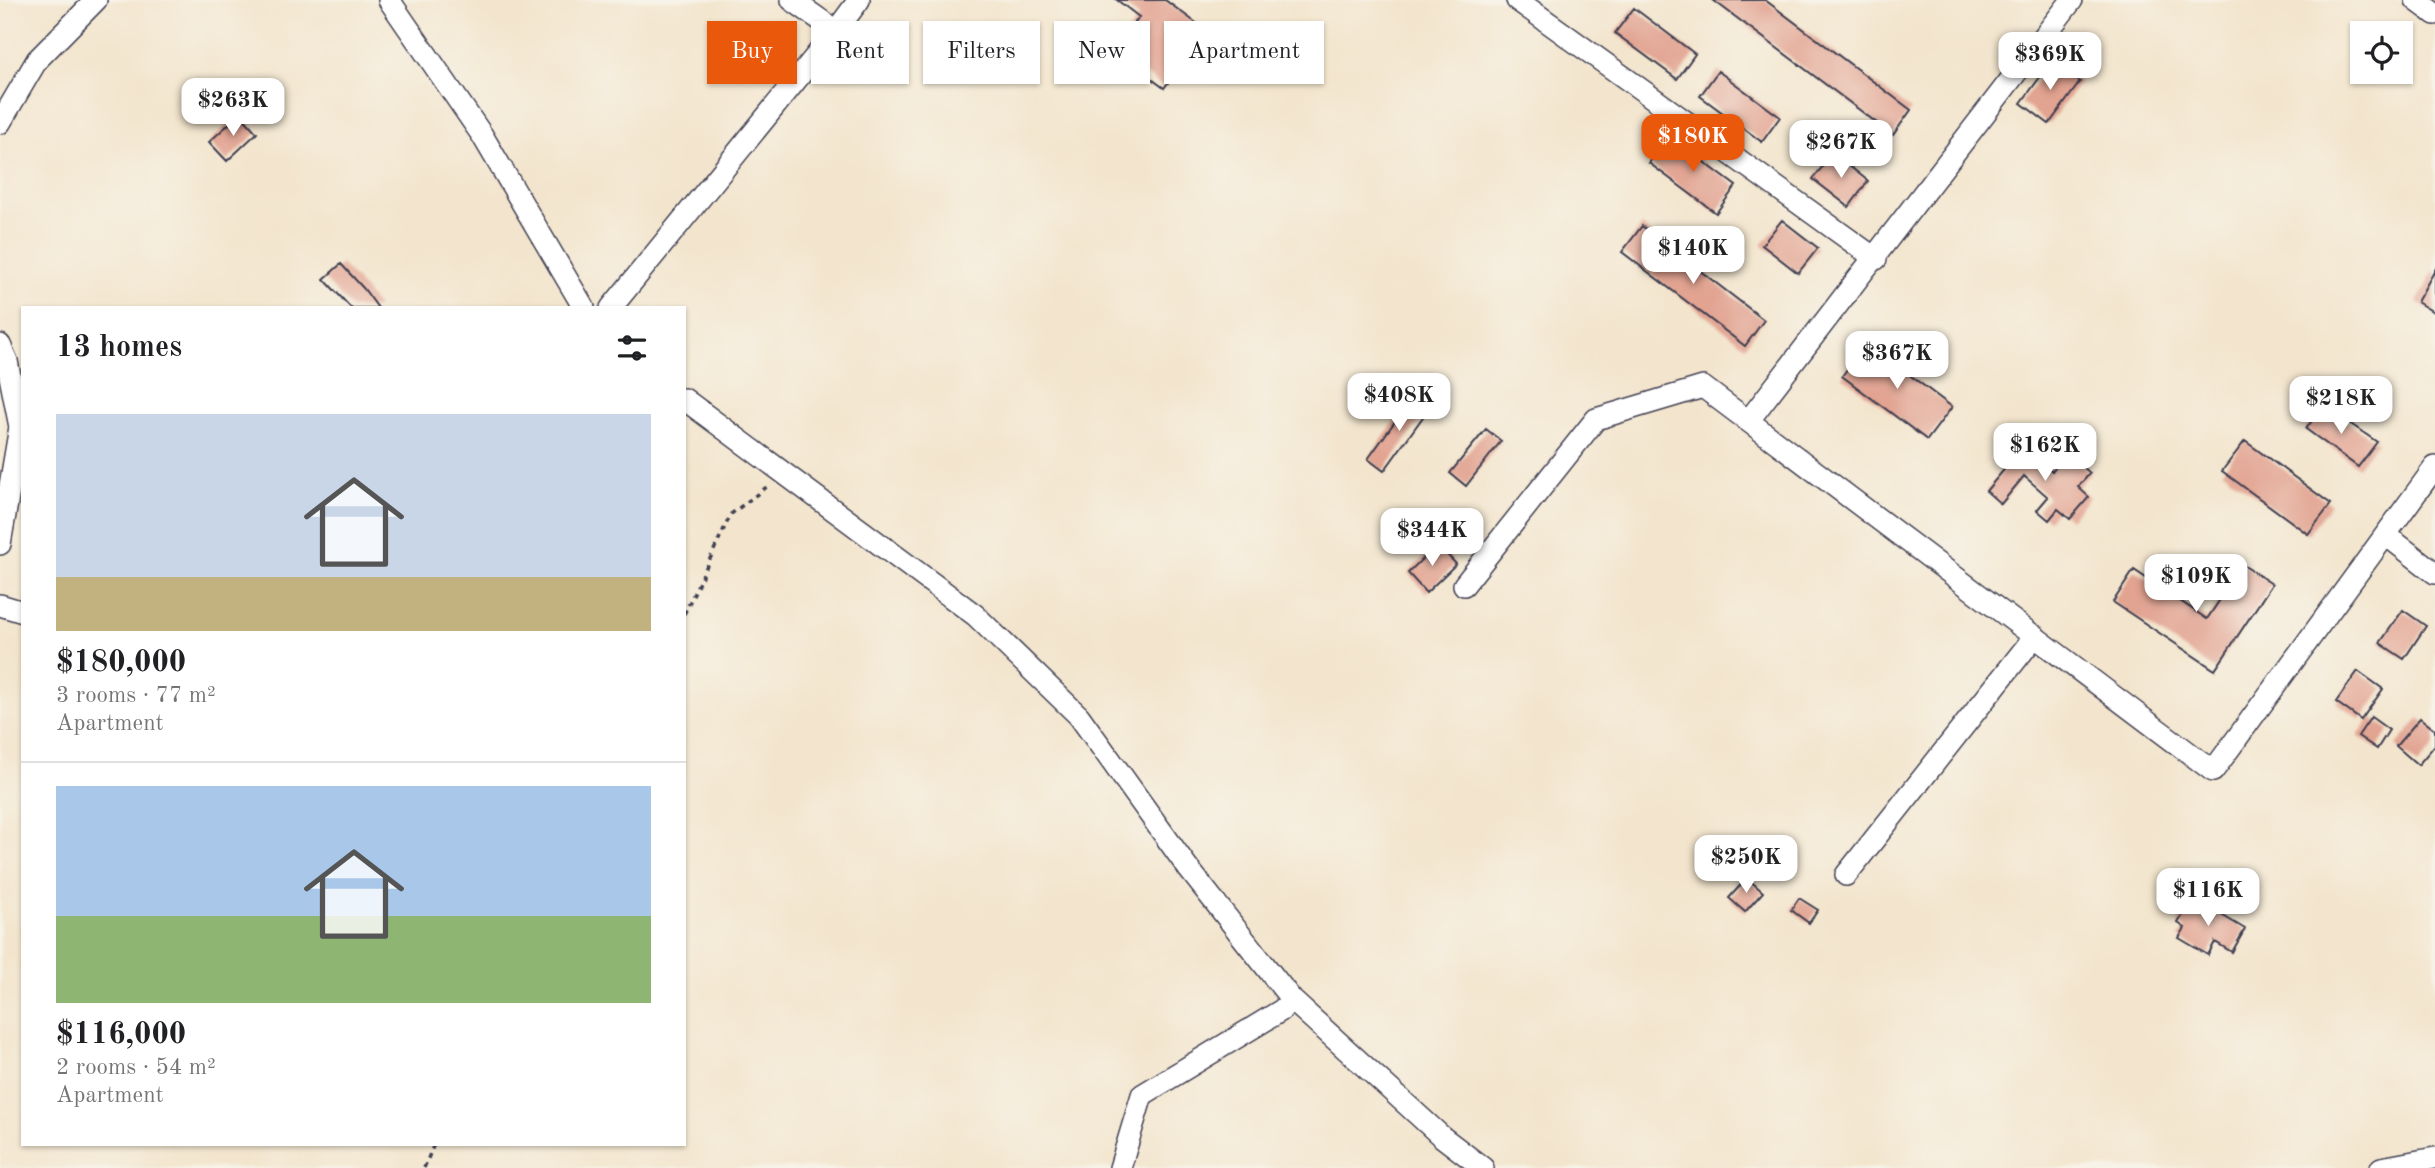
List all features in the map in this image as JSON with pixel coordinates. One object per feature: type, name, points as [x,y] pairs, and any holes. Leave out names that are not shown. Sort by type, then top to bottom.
[{"type":"street","points":[[0,123],[37,60],[96,0]]},
{"type":"street","points":[[390,0],[482,135],[583,306]]},
{"type":"street","points":[[792,0],[822,21]]},
{"type":"street","points":[[843,21],[859,0]]},
{"type":"street","points":[[1517,0],[1876,259]]},
{"type":"street","points":[[1749,420],[1876,259],[2072,0]]},
{"type":"street","points":[[2416,0],[2435,14]]},
{"type":"street","points":[[613,306],[811,62]]},
{"type":"street","points":[[0,345],[7,361],[20,427],[0,544]]},
{"type":"street","points":[[1464,585],[1597,419],[1703,387],[2213,771],[2435,467]]},
{"type":"street","points":[[686,401],[975,615],[1079,716],[1188,868],[1292,1000],[1441,1136],[1483,1168]]},
{"type":"street","points":[[2386,535],[2435,573]]},
{"type":"street","points":[[0,605],[21,611]]},
{"type":"street","points":[[1846,875],[2035,636]]},
{"type":"street","points":[[1120,1168],[1142,1095],[1282,1010],[1292,1000]]},
{"type":"street","points":[[2381,1168],[2435,1158]]},
{"type":"path","points":[[686,610],[731,514],[783,474]]},
{"type":"path","points":[[424,1168],[433,1146]]},
{"type":"building","points":[[1117,0],[1165,0],[1193,21],[1164,21],[1164,84],[1167,84],[1164,88],[1150,78],[1150,21],[1136,21],[1139,17]]},
{"type":"building","points":[[1713,0],[1765,0],[1911,110],[1893,135]]},
{"type":"building","points":[[1634,8],[1695,54],[1677,79],[1615,33]]},
{"type":"building","points":[[2052,61],[2080,82],[2049,124],[2021,103]]},
{"type":"building","points":[[1718,71],[1780,117],[1762,142],[1700,96]]},
{"type":"building","points":[[240,114],[257,133],[227,161],[209,142]]},
{"type":"building","points":[[1669,136],[1736,186],[1716,213],[1649,163]]},
{"type":"building","points":[[1833,153],[1868,181],[1849,207],[1813,179]]},
{"type":"building","points":[[1782,220],[1818,248],[1798,273],[1762,245]]},
{"type":"building","points":[[1642,226],[1764,320],[1745,346],[1622,252]]},
{"type":"building","points":[[341,264],[377,306],[349,306],[324,279]]},
{"type":"building","points":[[2435,270],[2435,313],[2417,302]]},
{"type":"building","points":[[1867,343],[1952,407],[1927,440],[1842,376]]},
{"type":"building","points":[[1414,395],[1430,407],[1384,471],[1368,459]]},
{"type":"building","points":[[2323,405],[2377,442],[2358,467],[2306,429]]},
{"type":"building","points":[[1486,429],[1501,441],[1466,486],[1450,473]]},
{"type":"building","points":[[2245,441],[2331,504],[2308,534],[2222,471]]},
{"type":"building","points":[[2024,446],[2052,471],[2067,453],[2090,473],[2078,487],[2089,497],[2070,519],[2058,509],[2049,520],[2037,510],[2048,497],[2024,476],[2001,504],[1986,491]]},
{"type":"building","points":[[1437,544],[1456,564],[1426,593],[1408,573]]},
{"type":"building","points":[[2243,565],[2272,584],[2215,670],[2113,602],[2134,570],[2207,619]]},
{"type":"building","points":[[2403,610],[2426,626],[2404,659],[2380,643]]},
{"type":"building","points":[[2358,671],[2383,689],[2361,720],[2336,702]]},
{"type":"building","points":[[2371,717],[2389,730],[2377,749],[2358,736]]},
{"type":"building","points":[[2420,718],[2435,730],[2435,745],[2418,765],[2396,746]]},
{"type":"building","points":[[1747,878],[1763,892],[1745,912],[1729,898]]},
{"type":"building","points":[[1799,898],[1818,910],[1809,923],[1791,910]]},
{"type":"building","points":[[2193,898],[2245,929],[2232,952],[2215,942],[2208,955],[2179,938],[2185,928],[2178,923]]}]
